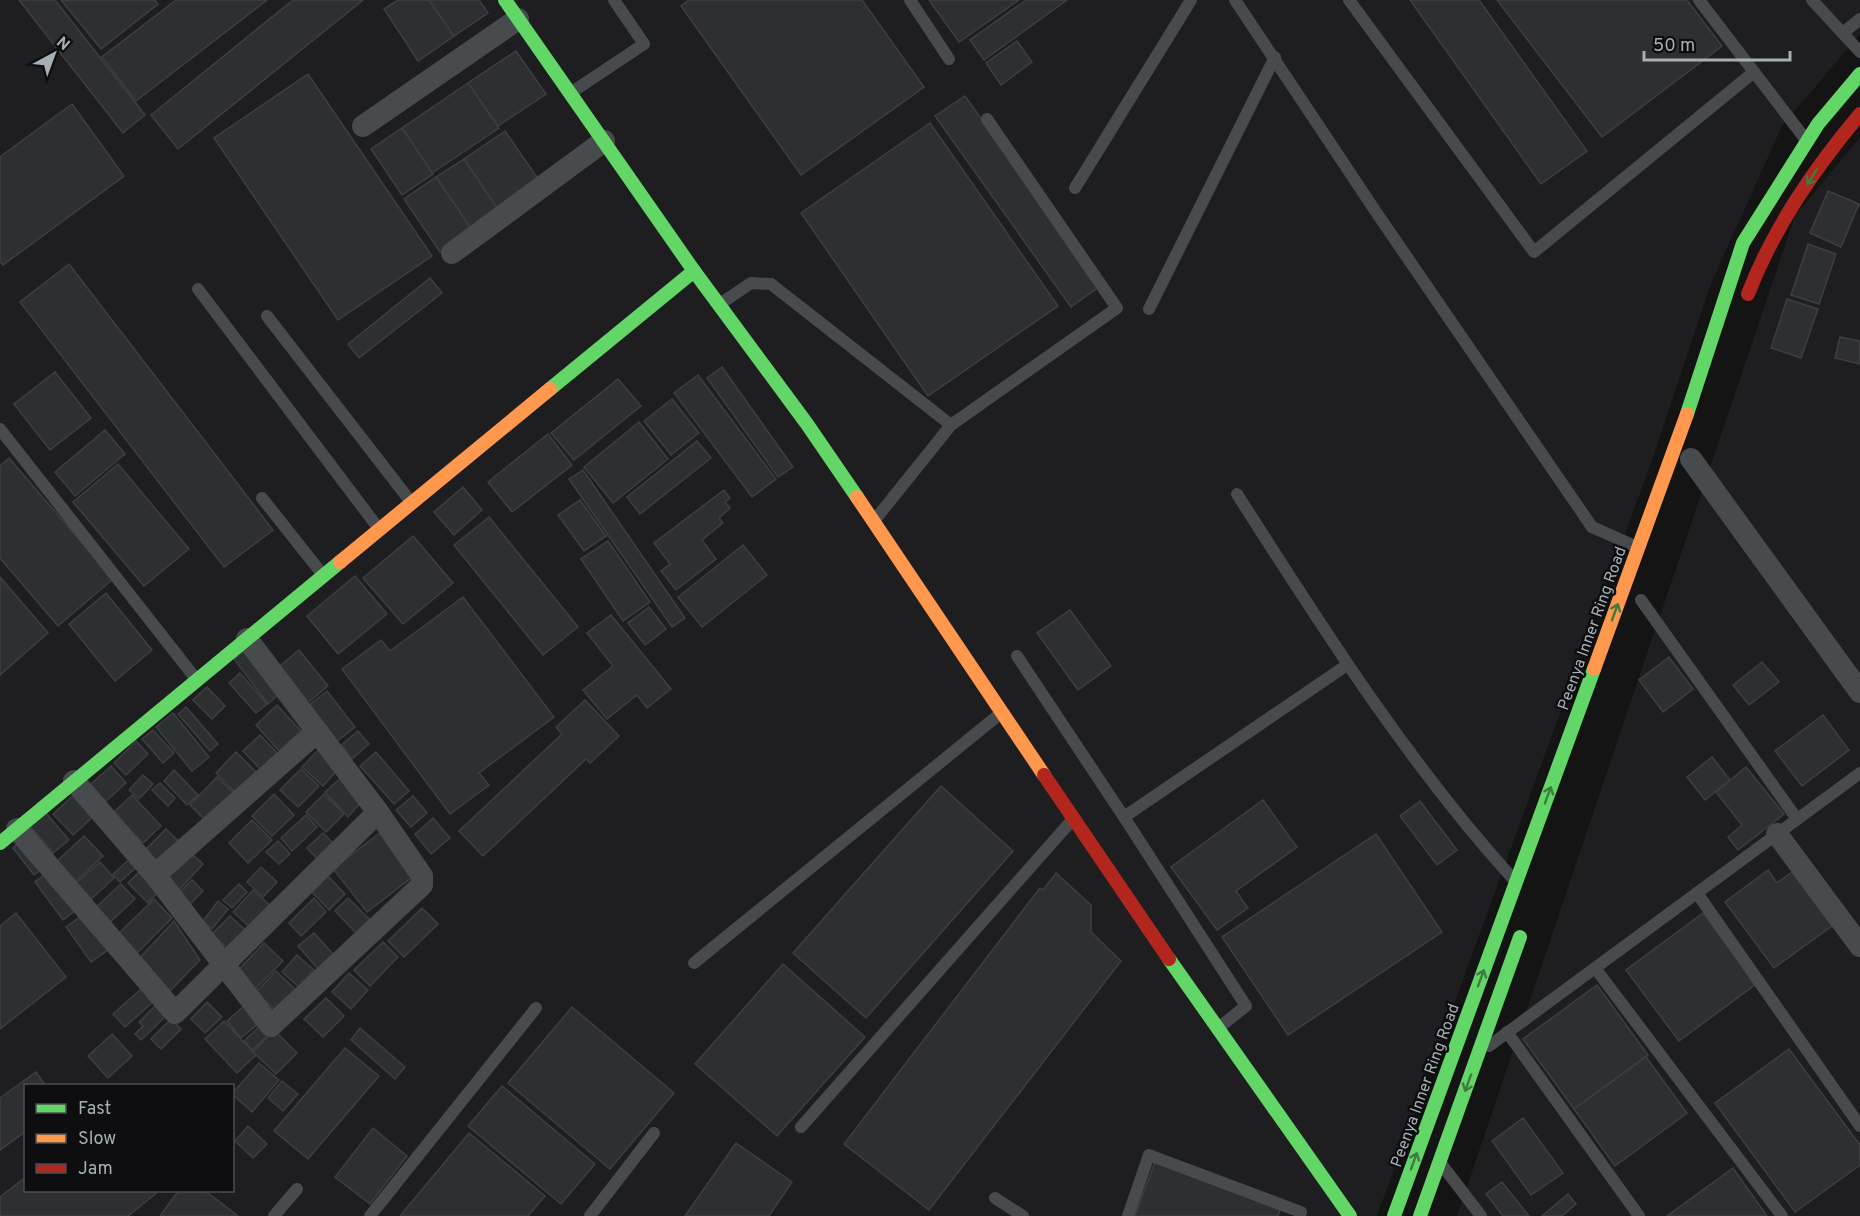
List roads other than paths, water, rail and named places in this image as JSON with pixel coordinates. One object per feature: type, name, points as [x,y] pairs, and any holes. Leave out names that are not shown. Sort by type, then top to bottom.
[{"type":"street","points":[[506,0],[694,271],[807,424],[1217,1029],[1350,1216]]},
{"type":"street","points":[[363,126],[518,19]]},
{"type":"street","name":"Peenya Inner Ring Road","points":[[1395,1215],[1678,440],[1743,243],[1807,141],[1860,74]]},
{"type":"street","points":[[1744,305],[1759,261],[1825,156],[1860,114]]},
{"type":"street","points":[[452,253],[604,141]]},
{"type":"street","points":[[378,812],[175,1013],[9,836],[411,502],[694,271]]},
{"type":"street","points":[[1691,457],[1860,692]]},
{"type":"street","points":[[74,782],[154,875],[270,1026],[422,885],[422,876],[378,812],[247,639]]},
{"type":"street","points":[[154,875],[317,732]]},
{"type":"street","points":[[1777,834],[1860,946]]},
{"type":"street","points":[[1420,1216],[1526,921]]},
{"type":"lane","points":[[570,93],[644,44],[614,0]]},
{"type":"lane","points":[[910,0],[949,58]]},
{"type":"lane","points":[[1075,188],[1191,0]]},
{"type":"lane","points":[[1235,0],[1376,212],[1592,527],[1638,548]]},
{"type":"lane","points":[[1349,0],[1534,252],[1754,72]]},
{"type":"lane","points":[[1699,0],[1807,141],[1825,156]]},
{"type":"lane","points":[[1812,0],[1860,52]]},
{"type":"lane","points":[[1843,33],[1860,19]]},
{"type":"lane","points":[[1149,309],[1275,57]]},
{"type":"lane","points":[[873,522],[951,425],[1117,308],[987,119]]},
{"type":"lane","points":[[719,305],[751,283],[771,284],[951,425]]},
{"type":"lane","points":[[198,289],[380,530]]},
{"type":"lane","points":[[267,316],[411,502]]},
{"type":"lane","points":[[0,429],[197,680]]},
{"type":"lane","points":[[1237,494],[1347,665],[1470,830],[1516,882]]},
{"type":"lane","points":[[262,498],[324,576]]},
{"type":"lane","points":[[1641,600],[1797,819]]},
{"type":"lane","points":[[1017,656],[1246,1006],[1217,1029]]},
{"type":"lane","points":[[1124,817],[1347,665]]},
{"type":"lane","points":[[694,963],[1002,712]]},
{"type":"lane","points":[[1478,1053],[1860,773]]},
{"type":"lane","points":[[801,1127],[1074,818]]},
{"type":"lane","points":[[1697,893],[1860,1126]]},
{"type":"lane","points":[[1595,968],[1782,1216]]},
{"type":"lane","points":[[370,1216],[536,1008]]},
{"type":"lane","points":[[1507,1032],[1639,1216]]},
{"type":"lane","points":[[590,1216],[654,1133]]},
{"type":"lane","points":[[1128,1216],[1149,1155],[1301,1212],[1300,1216]]},
{"type":"lane","points":[[1440,1162],[1481,1216]]},
{"type":"lane","points":[[274,1216],[297,1189]]},
{"type":"lane","points":[[995,1198],[1023,1216]]}]
